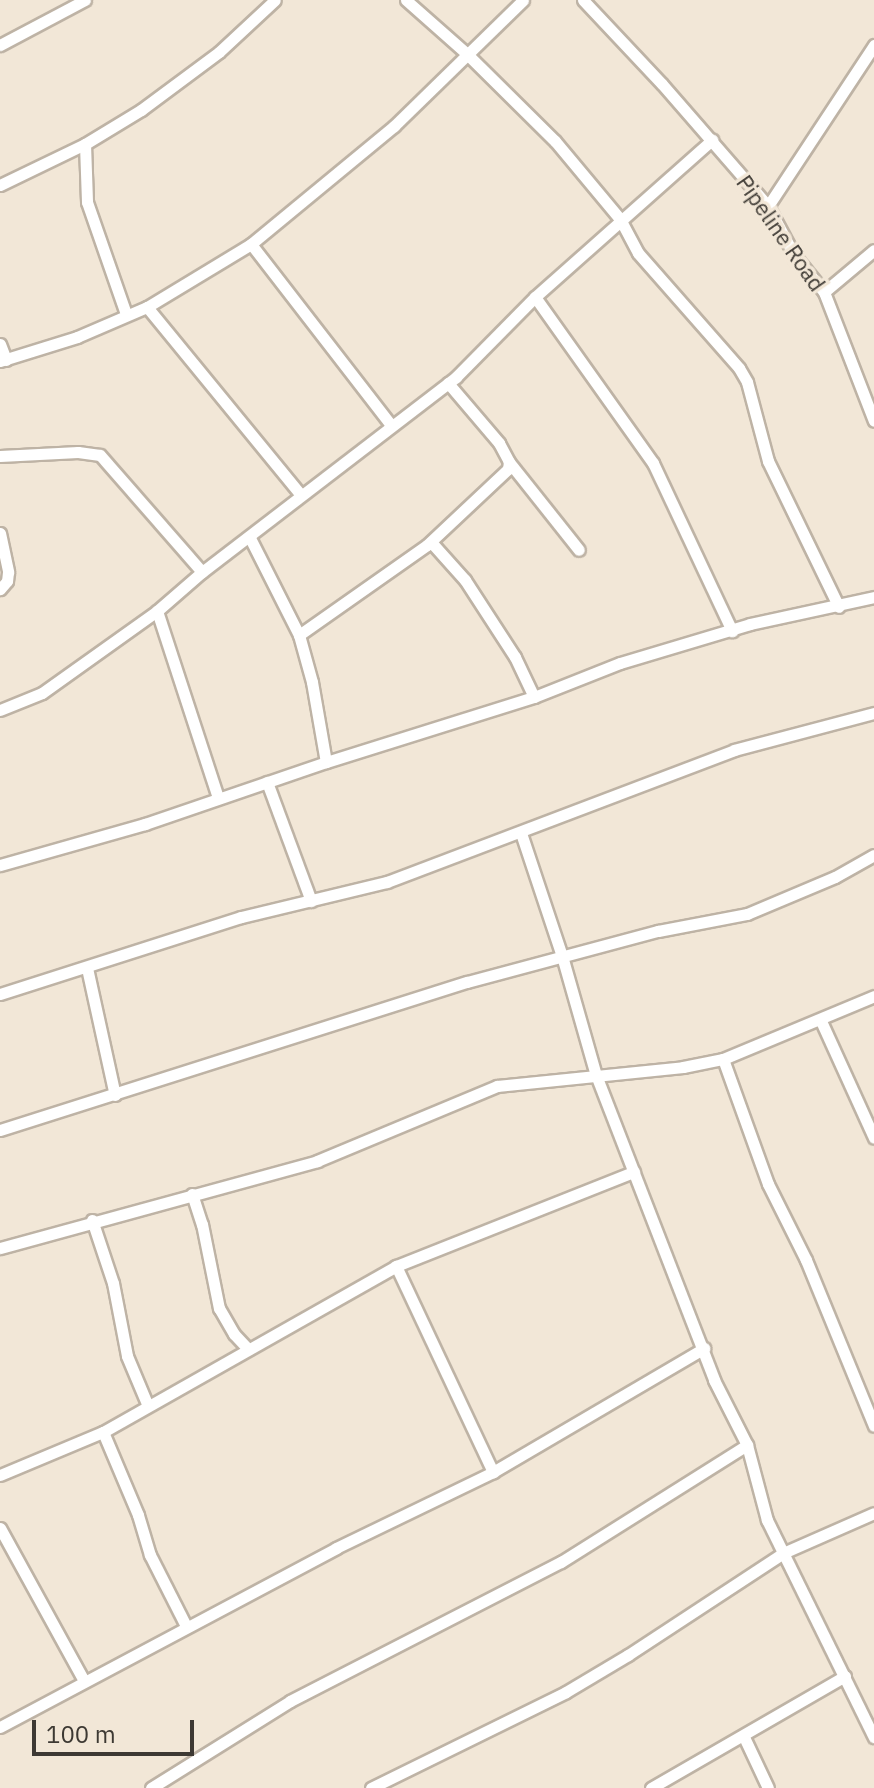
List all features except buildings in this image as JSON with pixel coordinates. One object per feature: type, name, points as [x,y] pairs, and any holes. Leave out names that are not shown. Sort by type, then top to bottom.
[{"type":"street","points":[[0,45],[85,0]]},
{"type":"street","points":[[0,185],[85,144],[141,110],[219,52],[275,0]]},
{"type":"street","points":[[406,0],[467,54],[555,141],[620,219],[638,253],[739,368],[747,382],[768,461],[839,607]]},
{"type":"street","points":[[0,344],[3,361],[77,337],[147,307],[251,244],[394,126],[523,0]]},
{"type":"street","name":"Pipeline Road","points":[[583,0],[712,140],[768,206],[794,255],[824,292],[874,421]]},
{"type":"street","points":[[768,206],[874,45]]},
{"type":"street","points":[[0,710],[42,693],[157,611],[202,572],[448,383],[535,297],[712,140]]},
{"type":"street","points":[[85,144],[87,202],[126,314]]},
{"type":"street","points":[[251,244],[391,425]]},
{"type":"street","points":[[824,292],[874,250]]},
{"type":"street","points":[[535,297],[653,463],[732,631]]},
{"type":"street","points":[[147,307],[301,495]]},
{"type":"street","points":[[448,383],[499,443],[509,462],[579,550]]},
{"type":"street","points":[[0,456],[78,452],[100,455],[202,572]]},
{"type":"street","points":[[299,635],[431,542],[508,469],[509,462]]},
{"type":"street","points":[[0,533],[8,572],[7,581],[0,589]]},
{"type":"street","points":[[250,538],[299,635],[312,682],[326,762]]},
{"type":"street","points":[[431,542],[465,580],[515,657],[534,697]]},
{"type":"street","points":[[0,865],[145,824],[326,762],[534,697],[620,663],[732,631],[874,597]]},
{"type":"street","points":[[157,611],[218,798]]},
{"type":"street","points":[[0,994],[241,917],[387,882],[734,750],[874,713]]},
{"type":"street","points":[[267,782],[311,901]]},
{"type":"street","points":[[521,833],[562,956],[596,1075],[714,1380],[747,1445],[756,1488],[783,1553],[874,1737]]},
{"type":"street","points":[[0,1130],[467,982],[658,931],[747,914],[835,877],[874,855]]},
{"type":"street","points":[[87,968],[115,1095]]},
{"type":"street","points":[[0,1248],[92,1220],[317,1161],[497,1086],[683,1067],[723,1059],[821,1021],[874,996]]},
{"type":"street","points":[[821,1021],[874,1138]]},
{"type":"street","points":[[723,1059],[768,1184],[806,1260],[874,1426]]},
{"type":"street","points":[[0,1475],[103,1432],[396,1266],[634,1172]]},
{"type":"street","points":[[192,1194],[202,1224],[219,1308],[234,1334],[248,1349]]},
{"type":"street","points":[[92,1220],[113,1283],[127,1356],[148,1406]]},
{"type":"street","points":[[396,1266],[493,1472]]},
{"type":"street","points":[[0,1727],[186,1626],[493,1472],[704,1348]]},
{"type":"street","points":[[103,1432],[138,1515],[150,1555],[186,1626]]},
{"type":"street","points":[[151,1788],[290,1701],[561,1562],[747,1445]]},
{"type":"street","points":[[371,1788],[566,1692],[640,1648],[783,1553],[874,1513]]},
{"type":"street","points":[[0,1528],[84,1681]]},
{"type":"street","points":[[651,1788],[666,1784],[845,1676]]},
{"type":"street","points":[[744,1737],[768,1788]]}]
